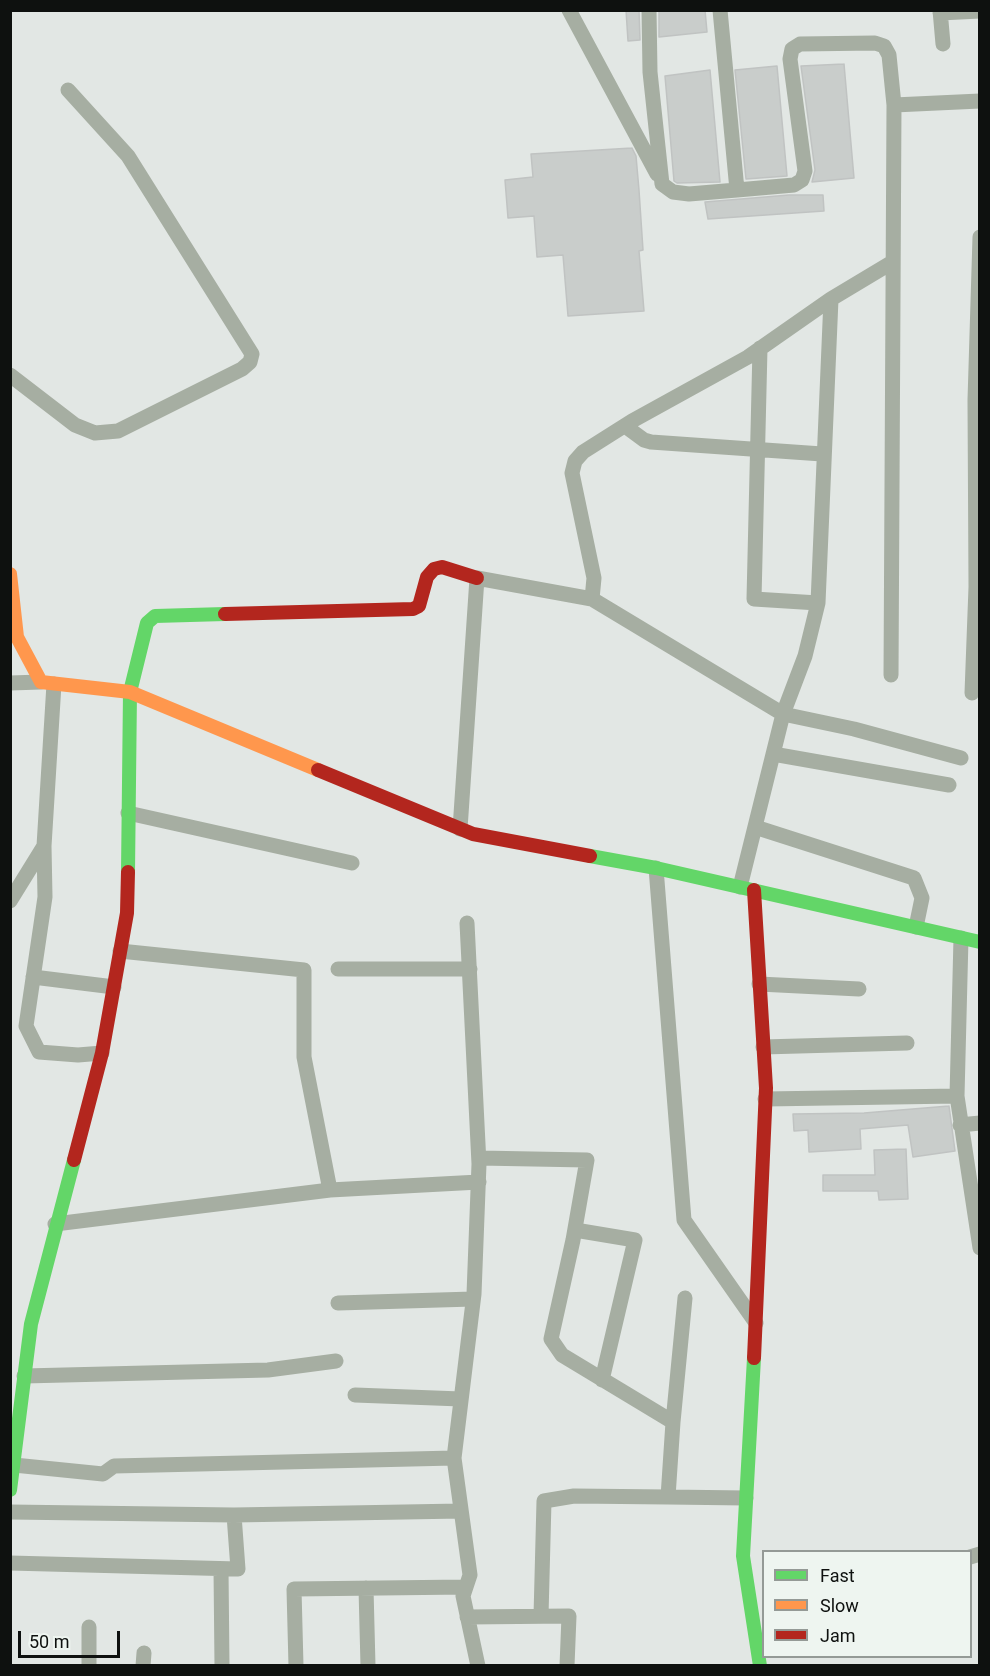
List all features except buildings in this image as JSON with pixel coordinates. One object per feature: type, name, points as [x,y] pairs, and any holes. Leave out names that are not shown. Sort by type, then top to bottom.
[{"type":"street","points":[[569,10],[662,184],[673,192],[689,194],[794,185],[802,180],[805,171],[790,59],[792,49],[800,44],[875,43],[884,46],[889,55],[894,105],[891,263],[894,421],[891,675]]},
{"type":"street","points":[[649,10],[650,72],[662,184]]},
{"type":"street","points":[[720,10],[737,190]]},
{"type":"street","points":[[943,44],[940,12],[980,11]]},
{"type":"street","points":[[10,375],[75,424],[95,433],[118,431],[242,369],[250,362],[252,354],[128,156],[68,90]]},
{"type":"street","points":[[894,105],[980,101]]},
{"type":"street","points":[[972,693],[976,587],[980,237]]},
{"type":"street","points":[[592,599],[594,578],[592,561],[572,473],[575,461],[583,452],[760,348],[831,299],[891,263]]},
{"type":"street","points":[[759,1665],[743,1556],[765,1099],[759,984],[747,889],[755,827],[773,754],[783,714],[805,656],[818,603],[822,454],[831,299]]},
{"type":"street","points":[[760,348],[754,598],[818,603]]},
{"type":"street","points":[[625,426],[644,440],[651,442],[822,454]]},
{"type":"street","points":[[10,1490],[31,1324],[55,1224],[102,1053],[127,913],[130,692],[147,623],[155,616],[413,609],[419,606],[422,600],[427,577],[434,569],[442,567],[477,578],[592,599],[783,714],[854,729],[961,758]]},
{"type":"street","points":[[10,574],[17,637],[48,683],[45,897],[26,1026],[39,1052],[78,1055],[102,1053]]},
{"type":"street","points":[[460,828],[477,578]]},
{"type":"street","points":[[10,683],[48,683],[130,692],[473,834],[656,868],[980,942]]},
{"type":"street","points":[[773,754],[949,785]]},
{"type":"street","points":[[128,813],[352,863]]},
{"type":"street","points":[[755,827],[914,878],[922,898],[916,927]]},
{"type":"street","points":[[10,901],[44,846]]},
{"type":"street","points":[[656,868],[684,1220],[756,1323]]},
{"type":"street","points":[[467,923],[479,1182],[473,1299],[454,1458],[470,1575],[463,1596],[478,1665]]},
{"type":"street","points":[[961,938],[957,1096],[980,1248]]},
{"type":"street","points":[[120,951],[304,970],[304,1057],[330,1190]]},
{"type":"street","points":[[338,969],[470,969]]},
{"type":"street","points":[[33,977],[114,987]]},
{"type":"street","points":[[759,984],[859,989]]},
{"type":"street","points":[[763,1047],[907,1043]]},
{"type":"street","points":[[765,1099],[957,1096]]},
{"type":"street","points":[[960,1125],[980,1123]]},
{"type":"street","points":[[479,1158],[587,1160],[575,1230],[551,1339],[562,1355],[673,1422]]},
{"type":"street","points":[[55,1224],[330,1190],[479,1182]]},
{"type":"street","points":[[575,1230],[636,1240],[602,1380]]},
{"type":"street","points":[[668,1497],[685,1298]]},
{"type":"street","points":[[338,1303],[473,1299]]},
{"type":"street","points":[[24,1376],[268,1370],[336,1361]]},
{"type":"street","points":[[355,1395],[461,1399]]},
{"type":"street","points":[[14,1465],[103,1474],[114,1466],[454,1458]]},
{"type":"street","points":[[541,1616],[544,1502],[574,1496],[746,1498]]},
{"type":"street","points":[[10,1512],[234,1515],[461,1511]]},
{"type":"street","points":[[10,1563],[238,1569],[234,1515]]},
{"type":"street","points":[[221,1569],[222,1665]]},
{"type":"street","points":[[747,1582],[762,1581]]},
{"type":"street","points":[[296,1665],[294,1589],[466,1587]]},
{"type":"street","points":[[366,1588],[368,1665]]},
{"type":"street","points":[[467,1617],[569,1616],[567,1665]]},
{"type":"street","points":[[89,1627],[89,1665]]},
{"type":"traffic: fast","points":[[128,872],[130,692],[147,623],[155,616],[225,614]]},
{"type":"traffic: fast","points":[[590,856],[656,868],[980,942]]},
{"type":"traffic: fast","points":[[10,1490],[31,1324],[74,1160]]},
{"type":"traffic: fast","points":[[754,1358],[743,1556],[760,1666]]},
{"type":"traffic: slow","points":[[10,574],[17,637],[41,682],[130,692],[318,770]]},
{"type":"traffic: jam","points":[[225,614],[413,609],[419,606],[427,577],[434,569],[442,567],[477,578]]},
{"type":"traffic: jam","points":[[318,770],[473,834],[590,856]]},
{"type":"traffic: jam","points":[[74,1160],[102,1053],[127,913],[128,872]]},
{"type":"traffic: jam","points":[[754,890],[766,1088],[754,1358]]}]
